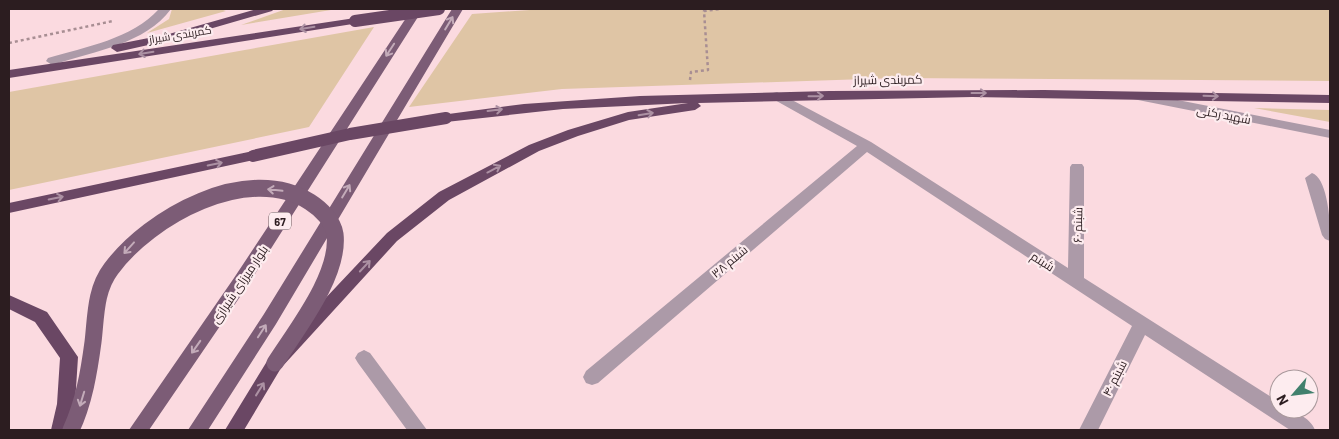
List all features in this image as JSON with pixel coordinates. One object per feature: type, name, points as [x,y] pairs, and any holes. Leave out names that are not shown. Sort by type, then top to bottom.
[{"type":"highway","points":[[9,73],[171,37],[268,9]]},
{"type":"highway","name":"کمربندی شیراز","points":[[9,73],[439,9]]},
{"type":"highway","name":"کمربندی شیراز","points":[[9,208],[350,134],[495,110],[564,104],[777,96],[1118,93],[1330,100]]},
{"type":"highway","points":[[234,430],[275,364],[392,237],[444,196],[527,152],[573,133],[628,116],[750,97]]},
{"type":"highway","points":[[9,302],[41,317],[69,357],[66,404],[60,430]]},
{"type":"main road","name":"بلوار میرزای شیرازی","points":[[138,430],[240,283],[416,9]]},
{"type":"main road","points":[[197,430],[270,319],[384,127],[457,9]]},
{"type":"main road","points":[[71,430],[85,388],[93,342],[95,309],[108,271],[134,242],[167,217],[202,201],[237,191],[262,189],[290,192],[321,209],[335,234],[331,266],[315,298],[275,364]]},
{"type":"street","points":[[52,62],[137,31],[155,20],[165,9]]},
{"type":"street","name":"شهید رکنی","points":[[1118,93],[1330,134]]},
{"type":"street","name":"شبنم","points":[[777,96],[866,145],[1076,283],[1306,430]]},
{"type":"street","name":"شبنم ۳۸","points":[[592,377],[866,145]]},
{"type":"street","name":"۶۰ شبنم","points":[[1076,283],[1077,167]]},
{"type":"street","points":[[1312,178],[1330,235]]},
{"type":"street","name":"شبنم ۴۰","points":[[1088,430],[1141,325]]},
{"type":"street","points":[[364,358],[418,430]]},
{"type":"path","points":[[688,98],[691,72],[708,70],[704,11],[720,9]]},
{"type":"path","points":[[9,43],[116,20]]},
{"type":"shaded area","points":[[172,9],[220,9],[226,11],[147,33],[169,19]]},
{"type":"shaded area","points":[[286,9],[337,9],[241,25]]},
{"type":"shaded area","points":[[544,9],[1330,9],[1330,81],[896,78],[562,89],[409,107],[472,14]]},
{"type":"shaded area","points":[[374,27],[309,127],[9,190],[9,92]]},
{"type":"shaded area","points":[[1254,108],[1330,110],[1330,122]]}]
